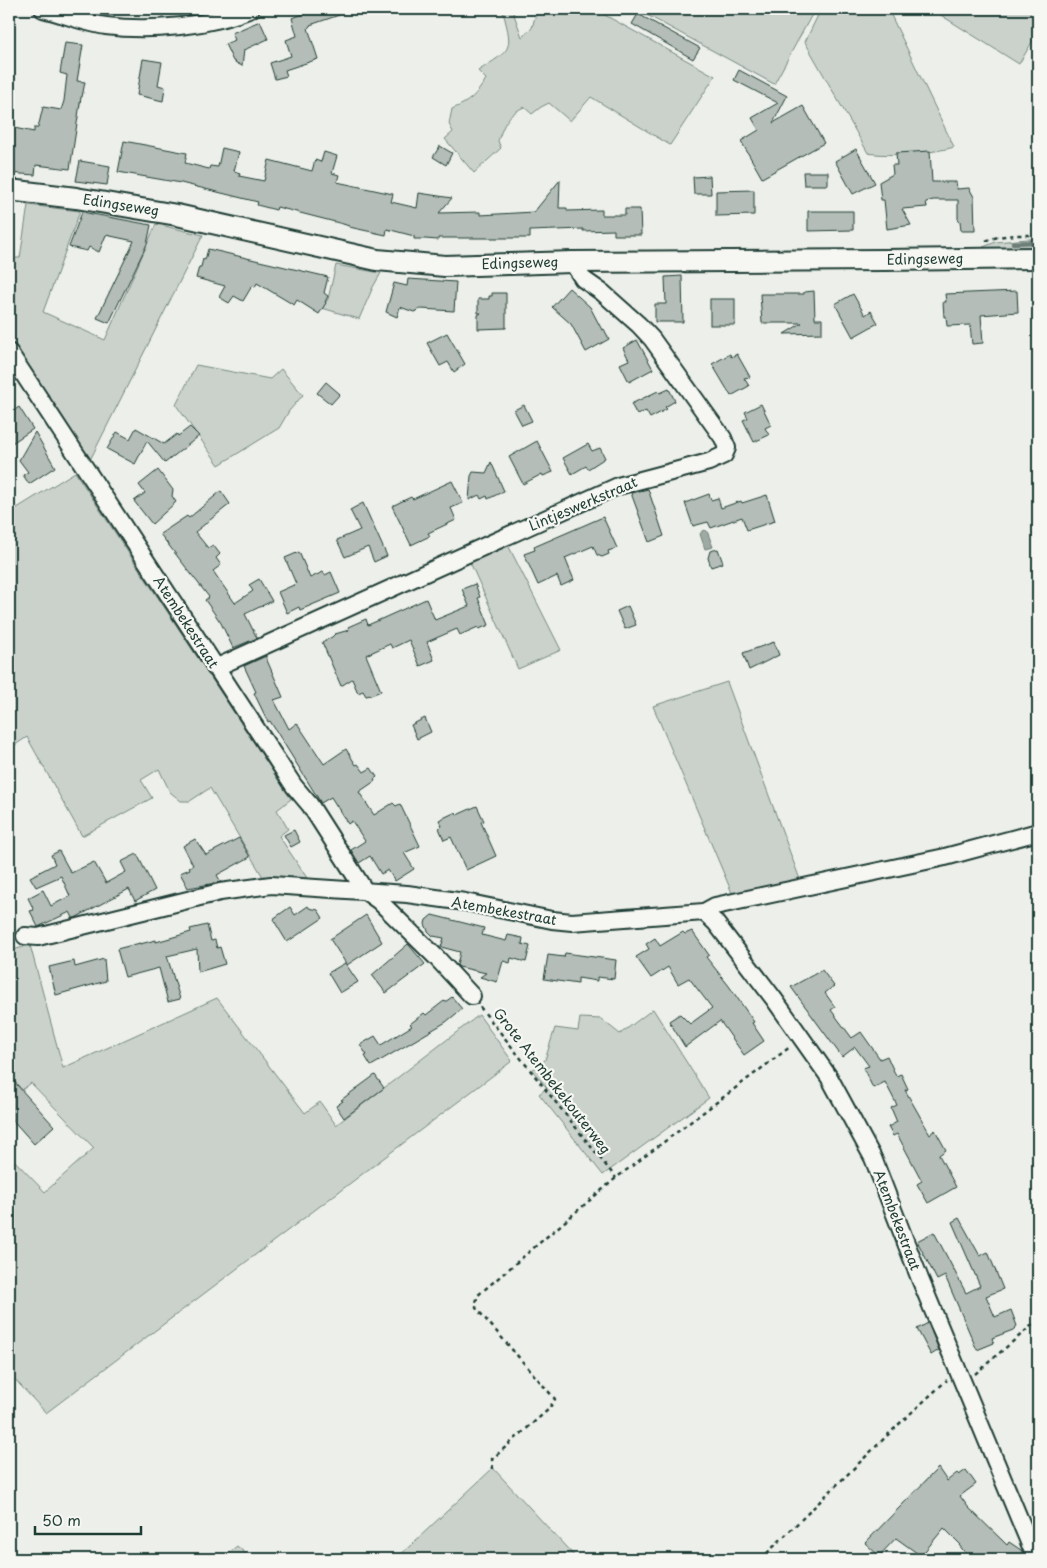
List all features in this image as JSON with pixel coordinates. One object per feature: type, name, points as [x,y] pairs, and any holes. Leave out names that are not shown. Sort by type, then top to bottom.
[{"type":"main road","name":"Edingseweg","points":[[9,190],[76,198],[177,215],[377,260],[444,266],[572,262],[1038,258]]},
{"type":"street","points":[[43,9],[106,26],[149,28],[190,24],[238,14],[251,9]]},
{"type":"street","name":"Lintjeswerkstraat","points":[[215,668],[618,486],[709,462],[724,455],[727,448],[723,438],[652,340],[640,325],[603,293],[583,279],[572,262]]},
{"type":"street","name":"Atembekestraat","points":[[9,352],[215,668],[294,786],[310,805],[365,891],[379,901],[436,957],[472,996]]},
{"type":"street","name":"Atembekestraat","points":[[25,936],[38,937],[220,892],[271,885],[407,894],[465,902],[552,920],[572,922],[704,912],[715,906],[945,857],[1038,832]]},
{"type":"street","name":"Atembekestraat","points":[[704,912],[715,922],[774,998],[801,1038],[809,1046],[830,1077],[873,1158],[960,1378],[1036,1559]]},
{"type":"path","name":"Grote Atembekekouterweg","points":[[472,996],[616,1178]]},
{"type":"path","points":[[493,1469],[492,1459],[549,1409],[555,1399],[476,1308],[477,1296],[616,1178],[801,1038]]},
{"type":"path","points":[[761,1559],[941,1384],[986,1366],[1038,1320]]},
{"type":"shaded area","points":[[512,9],[522,37],[532,28],[535,17],[541,9],[594,9],[715,76],[670,145],[591,97],[570,121],[549,103],[532,114],[524,107],[514,113],[504,125],[500,135],[498,141],[501,148],[474,173],[445,139],[453,132],[449,124],[452,109],[468,101],[479,90],[486,79],[478,71],[497,58],[507,48],[509,42],[503,12]]},
{"type":"shaded area","points":[[636,9],[815,9],[774,84]]},
{"type":"shaded area","points":[[821,9],[888,9],[954,147],[911,154],[887,155],[868,153],[805,42]]},
{"type":"shaded area","points":[[931,9],[1038,9],[1038,32],[1019,64]]},
{"type":"shaded area","points":[[1038,58],[1038,126],[1032,105],[1034,71]]},
{"type":"shaded area","points":[[28,205],[80,211],[43,312],[105,340],[156,224],[203,235],[88,464],[9,341],[9,258],[20,258]]},
{"type":"shaded area","points":[[1038,239],[1038,250],[983,250],[983,247],[996,242]]},
{"type":"shaded area","points":[[336,265],[381,273],[359,319],[322,308],[328,299]]},
{"type":"shaded area","points":[[196,365],[270,379],[281,369],[303,395],[289,411],[279,428],[219,465],[176,405]]},
{"type":"shaded area","points":[[75,472],[291,799],[277,810],[288,829],[279,836],[311,884],[266,882],[210,788],[190,801],[181,801],[170,792],[159,769],[141,780],[152,798],[82,836],[27,737],[9,749],[9,513]]},
{"type":"shaded area","points":[[703,530],[707,531],[713,547],[705,549],[700,534]]},
{"type":"shaded area","points":[[507,543],[561,650],[518,669],[469,560]]},
{"type":"shaded area","points":[[727,682],[802,885],[735,900],[653,706]]},
{"type":"shaded area","points":[[30,945],[63,1068],[217,998],[305,1113],[320,1102],[336,1125],[479,1015],[512,1061],[46,1413],[9,1373],[9,1155],[45,1192],[94,1148],[31,1083],[22,1090],[9,1075],[9,953]]},
{"type":"shaded area","points":[[653,1009],[709,1098],[603,1175],[539,1094],[547,1088],[532,1070],[545,1060],[555,1028],[578,1031],[580,1018],[601,1019],[620,1034]]},
{"type":"shaded area","points":[[493,1468],[577,1559],[396,1559]]},
{"type":"shaded area","points":[[237,1546],[252,1559],[221,1559]]},
{"type":"building","points":[[319,9],[350,9],[351,11],[310,25],[308,28],[318,59],[285,70],[287,76],[275,79],[270,63],[291,56],[286,40],[297,36],[292,18]]},
{"type":"building","points":[[638,14],[700,48],[693,59],[632,24]]},
{"type":"building","points":[[260,21],[268,39],[244,50],[242,66],[233,61],[225,44],[235,40],[232,33]]},
{"type":"building","points":[[65,43],[83,45],[77,81],[85,82],[70,169],[36,165],[35,175],[9,173],[12,140],[9,139],[9,127],[34,132],[34,128],[38,128],[43,107],[61,110],[67,75],[60,73]]},
{"type":"building","points":[[143,59],[162,62],[158,85],[165,87],[163,101],[137,95]]},
{"type":"building","points":[[739,70],[787,96],[773,123],[803,106],[824,143],[762,178],[741,141],[759,130],[752,118],[778,103],[734,80]]},
{"type":"building","points":[[124,141],[187,153],[185,163],[209,169],[210,166],[218,167],[222,148],[239,152],[234,171],[240,173],[239,176],[264,181],[269,160],[312,171],[315,160],[321,162],[324,152],[337,156],[332,173],[339,175],[337,182],[393,194],[391,202],[417,208],[419,193],[452,198],[439,213],[480,212],[480,215],[534,212],[560,180],[559,208],[567,208],[567,211],[602,210],[602,215],[625,215],[625,209],[640,209],[641,235],[614,235],[614,230],[583,231],[583,229],[530,231],[530,238],[438,238],[438,240],[414,239],[414,236],[387,229],[386,235],[277,207],[276,210],[257,205],[258,202],[181,183],[118,172]]},
{"type":"building","points":[[440,146],[452,153],[446,165],[433,157]]},
{"type":"building","points":[[856,149],[875,183],[853,194],[835,161]]},
{"type":"building","points":[[930,151],[932,182],[956,182],[957,189],[969,188],[974,197],[975,231],[961,231],[958,219],[958,200],[933,200],[926,202],[927,207],[902,209],[911,225],[887,229],[884,200],[881,200],[879,182],[893,174],[892,165],[897,165],[896,153]]},
{"type":"building","points":[[80,161],[110,166],[107,185],[76,181]]},
{"type":"building","points":[[803,172],[828,172],[828,185],[804,185]]},
{"type":"building","points":[[710,176],[711,194],[694,194],[693,177]]},
{"type":"building","points":[[754,190],[754,215],[716,216],[716,191]]},
{"type":"building","points":[[808,211],[853,211],[853,230],[808,231]]},
{"type":"building","points":[[82,212],[151,225],[147,244],[109,323],[97,318],[134,241],[106,235],[99,252],[89,247],[87,251],[69,247]]},
{"type":"building","points":[[208,249],[328,277],[324,293],[328,296],[326,303],[319,314],[297,300],[294,305],[257,283],[255,287],[252,286],[243,301],[234,296],[229,303],[219,297],[225,286],[196,278]]},
{"type":"building","points":[[682,276],[683,322],[655,322],[655,304],[666,304],[665,277]]},
{"type":"building","points":[[408,279],[456,282],[454,311],[421,309],[414,312],[400,307],[397,317],[386,312],[394,283],[407,286]]},
{"type":"building","points":[[569,288],[590,307],[609,339],[586,352],[571,324],[552,307]]},
{"type":"building","points":[[814,291],[815,319],[822,319],[822,333],[784,334],[802,323],[762,323],[760,294],[804,294],[804,292]]},
{"type":"building","points":[[1017,291],[1018,312],[981,315],[983,343],[972,344],[970,325],[947,326],[943,302],[946,302],[945,294]]},
{"type":"building","points":[[492,293],[506,293],[506,328],[478,329],[478,315],[481,313],[478,313],[478,299],[489,299]]},
{"type":"building","points":[[853,294],[865,315],[871,311],[878,323],[853,337],[835,304]]},
{"type":"building","points":[[710,299],[735,299],[735,325],[710,325]]},
{"type":"building","points":[[447,333],[465,364],[454,372],[448,362],[440,366],[427,343]]},
{"type":"building","points":[[637,340],[653,369],[629,382],[620,364],[629,360],[623,348]]},
{"type":"building","points":[[730,354],[731,357],[737,354],[750,377],[744,378],[749,386],[731,396],[712,364]]},
{"type":"building","points":[[326,382],[340,394],[331,404],[317,393]]},
{"type":"building","points":[[669,389],[675,401],[665,407],[667,409],[650,418],[646,411],[637,415],[631,404],[658,391],[660,393]]},
{"type":"building","points":[[761,404],[771,425],[765,428],[769,435],[754,442],[743,420],[748,418],[745,412]]},
{"type":"building","points":[[524,405],[532,421],[522,425],[514,410]]},
{"type":"building","points":[[19,407],[33,429],[9,445],[9,414]]},
{"type":"building","points":[[190,427],[199,436],[165,463],[147,441],[135,464],[107,449],[117,432],[130,439],[136,428],[164,444]]},
{"type":"building","points":[[35,432],[55,467],[29,484],[23,475],[28,472],[19,460]]},
{"type":"building","points":[[537,441],[553,472],[543,476],[542,474],[523,484],[509,457]]},
{"type":"building","points":[[588,444],[592,451],[600,448],[605,458],[588,469],[586,466],[572,474],[563,458]]},
{"type":"building","points":[[491,462],[504,491],[488,499],[487,496],[481,499],[479,495],[469,500],[473,472],[486,473]]},
{"type":"building","points":[[158,470],[173,490],[172,496],[176,502],[152,524],[134,501],[145,493],[139,485]]},
{"type":"building","points":[[452,481],[463,503],[451,508],[456,520],[428,533],[430,536],[411,545],[392,506],[411,497],[413,499]]},
{"type":"building","points":[[648,489],[664,536],[649,542],[631,493]]},
{"type":"building","points":[[221,491],[230,504],[195,532],[208,548],[213,545],[220,554],[216,558],[221,565],[213,571],[235,603],[253,591],[249,585],[259,579],[272,601],[245,614],[257,638],[233,648],[221,623],[205,600],[209,597],[160,534],[187,516],[189,518]]},
{"type":"building","points":[[709,494],[711,500],[718,498],[721,508],[767,495],[775,521],[747,530],[742,517],[711,528],[708,522],[693,526],[685,503]]},
{"type":"building","points":[[363,503],[387,556],[374,562],[368,547],[345,557],[337,540],[360,530],[350,510]]},
{"type":"building","points":[[603,517],[617,548],[608,551],[609,554],[602,557],[597,555],[593,546],[565,558],[574,580],[561,586],[557,576],[538,585],[524,554],[535,550],[534,547]]},
{"type":"building","points":[[718,549],[723,563],[711,567],[708,558],[710,551]]},
{"type":"building","points":[[299,552],[310,578],[323,572],[325,575],[331,572],[340,593],[300,610],[299,607],[287,613],[278,592],[296,584],[285,558]]},
{"type":"building","points":[[475,584],[480,597],[478,598],[489,625],[479,629],[478,627],[460,635],[457,629],[427,642],[434,660],[420,666],[409,640],[392,648],[390,644],[366,655],[381,691],[366,696],[363,691],[358,693],[352,679],[341,686],[322,642],[335,634],[349,630],[348,627],[366,619],[368,625],[426,599],[435,620],[469,606],[462,589]]},
{"type":"building","points":[[628,606],[636,625],[625,629],[617,611]]},
{"type":"building","points":[[774,642],[779,655],[749,670],[743,653]]},
{"type":"building","points":[[266,656],[283,697],[274,700],[289,729],[297,723],[324,764],[346,749],[356,765],[358,764],[364,772],[371,768],[377,777],[374,779],[375,781],[359,792],[374,815],[393,803],[396,806],[400,804],[420,846],[404,853],[414,869],[395,881],[388,870],[381,874],[370,856],[359,863],[351,850],[365,841],[352,821],[348,824],[331,797],[321,803],[270,721],[268,722],[254,693],[256,692],[244,666]]},
{"type":"building","points":[[425,718],[431,732],[417,739],[411,725]]},
{"type":"building","points":[[477,806],[484,821],[481,822],[496,856],[466,870],[451,837],[444,840],[439,828],[442,826],[439,820],[456,812],[457,815]]},
{"type":"building","points":[[294,830],[300,842],[291,847],[284,835]]},
{"type":"building","points":[[239,838],[250,857],[217,875],[221,882],[188,888],[180,873],[190,869],[189,867],[193,865],[183,846],[195,839],[206,855]]},
{"type":"building","points":[[59,851],[71,873],[94,862],[106,883],[126,872],[121,862],[137,854],[155,890],[135,901],[129,889],[75,918],[73,918],[70,912],[38,927],[30,911],[34,910],[28,898],[43,890],[51,906],[70,896],[61,876],[36,887],[30,877],[55,864],[51,855]]},
{"type":"building","points":[[308,906],[318,910],[323,918],[287,942],[273,919],[290,907],[295,915]]},
{"type":"building","points":[[366,915],[382,942],[347,965],[330,939]]},
{"type":"building","points":[[432,915],[484,928],[482,935],[506,941],[508,935],[523,938],[522,944],[530,946],[526,962],[511,958],[510,963],[503,961],[497,982],[480,977],[486,973],[459,967],[457,965],[460,952],[441,947],[444,938],[433,936],[428,931],[425,924],[426,920]]},
{"type":"building","points":[[207,925],[211,941],[215,940],[217,948],[220,947],[225,964],[198,972],[197,949],[167,956],[180,999],[168,1002],[159,968],[125,977],[117,949],[156,940],[156,942],[191,932],[190,929]]},
{"type":"building","points":[[692,931],[709,955],[706,957],[754,1022],[752,1023],[764,1041],[744,1055],[720,1021],[685,1047],[669,1021],[680,1014],[690,1024],[712,1008],[689,978],[678,984],[668,967],[651,978],[636,957],[649,949],[646,944],[655,938],[660,946],[683,932],[685,934]]},
{"type":"building","points":[[408,944],[425,964],[386,993],[372,975]]},
{"type":"building","points":[[565,953],[616,960],[614,979],[597,977],[597,981],[578,978],[578,984],[544,979],[548,955],[564,957]]},
{"type":"building","points":[[104,959],[106,981],[56,995],[49,967],[74,961],[75,967]]},
{"type":"building","points":[[345,963],[358,982],[340,993],[328,973]]},
{"type":"building","points":[[822,970],[834,986],[825,993],[835,1007],[831,1010],[852,1038],[861,1032],[880,1059],[887,1056],[896,1076],[901,1074],[908,1089],[905,1090],[930,1134],[935,1130],[946,1150],[939,1155],[956,1187],[928,1203],[917,1184],[922,1181],[897,1134],[893,1136],[888,1127],[897,1122],[891,1108],[897,1105],[885,1082],[873,1088],[863,1068],[869,1066],[855,1047],[842,1057],[791,987]]},
{"type":"building","points":[[452,997],[462,1009],[446,1022],[371,1066],[365,1056],[367,1055],[360,1045],[375,1036],[381,1045],[412,1026],[410,1024],[424,1013],[426,1015]]},
{"type":"building","points":[[375,1075],[384,1088],[344,1118],[336,1106],[343,1101],[341,1100]]},
{"type":"building","points":[[9,1076],[54,1126],[34,1144],[9,1116]]},
{"type":"building","points":[[959,1218],[980,1256],[988,1252],[1003,1289],[986,1296],[995,1317],[1011,1310],[1017,1326],[1013,1330],[992,1338],[994,1343],[977,1350],[945,1276],[937,1280],[917,1241],[934,1232],[966,1293],[980,1286],[952,1222]]},
{"type":"building","points":[[928,1323],[939,1350],[931,1355],[917,1329]]},
{"type":"building","points":[[938,1468],[947,1481],[957,1473],[959,1475],[966,1470],[976,1484],[960,1496],[968,1507],[1007,1545],[1009,1542],[1021,1550],[1023,1554],[1020,1559],[970,1559],[960,1544],[944,1528],[921,1556],[896,1538],[879,1556],[865,1543]]},
{"type":"waterway","points":[[1013,243],[1038,242]]}]
